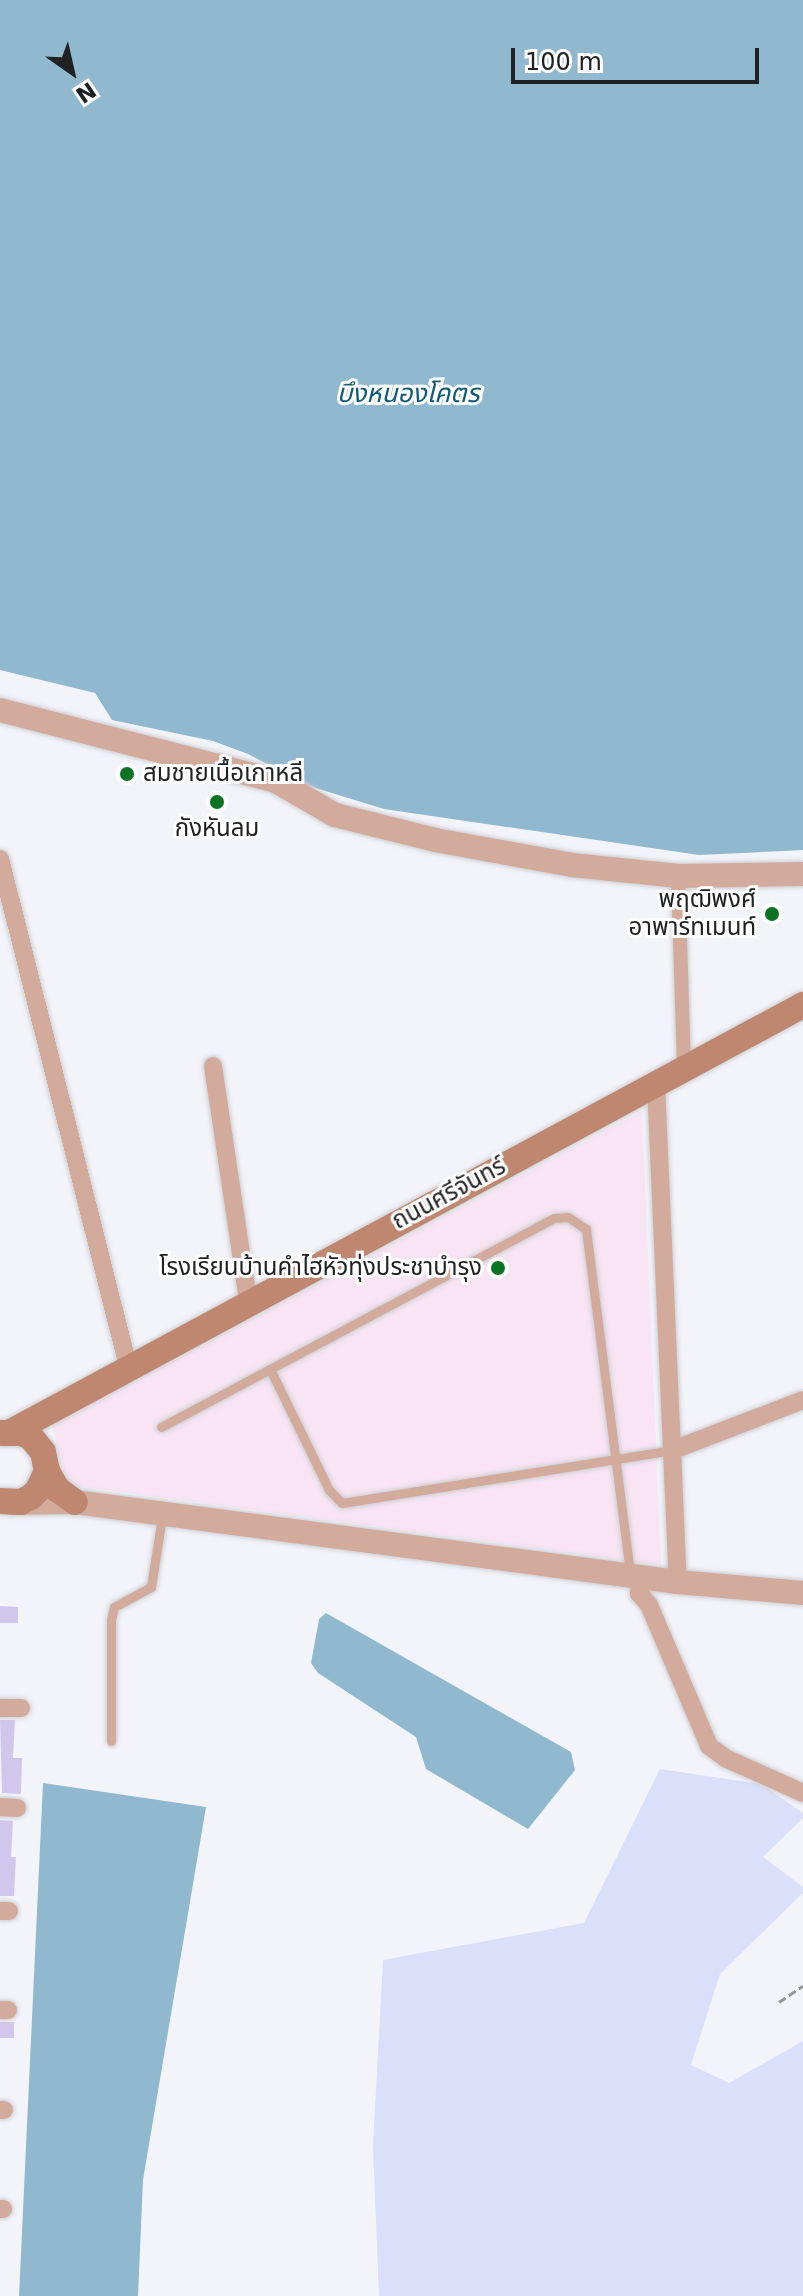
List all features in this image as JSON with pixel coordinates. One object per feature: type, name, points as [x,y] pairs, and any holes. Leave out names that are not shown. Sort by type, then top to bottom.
[{"type":"main road","name":"ถนนศรีจันทร์","points":[[6,1432],[803,1005]]},
{"type":"main road","points":[[58,1405],[42,1424],[38,1444],[57,1489],[75,1502]]},
{"type":"main road","points":[[6,1432],[21,1433],[38,1444]]},
{"type":"main road","points":[[4,1503],[31,1497],[47,1471]]},
{"type":"street","points":[[0,710],[276,781],[335,815],[435,840],[572,865],[678,876],[803,874]]},
{"type":"street","points":[[0,859],[7,919],[128,1366]]},
{"type":"street","points":[[678,876],[684,1068]]},
{"type":"street","points":[[213,1066],[248,1301]]},
{"type":"street","points":[[656,1084],[678,1582]]},
{"type":"street","points":[[673,1450],[803,1400]]},
{"type":"street","points":[[4,1503],[75,1502],[637,1577],[803,1593]]},
{"type":"street","points":[[637,1577],[639,1593],[649,1605],[709,1746],[727,1759],[803,1793]]},
{"type":"street","points":[[0,1708],[21,1708]]},
{"type":"lane","points":[[161,1427],[554,1218],[568,1217],[586,1229],[616,1461],[637,1577]]},
{"type":"lane","points":[[270,1369],[329,1490],[342,1503],[673,1450]]},
{"type":"lane","points":[[111,1741],[111,1620],[114,1607],[151,1587],[162,1513]]},
{"type":"path","points":[[779,2002],[803,1986]]},
{"type":"shaded area","name":"โรงเรียนบ้านคำไฮหัวทุ่งประชาบำรุง","points":[[642,1111],[661,1565],[76,1486],[66,1481],[52,1425]]},
{"type":"shaded area","points":[[660,1769],[761,1784],[803,1813],[803,1818],[763,1857],[803,1887],[803,1893],[720,1974],[691,2065],[729,2083],[803,2041],[803,2296],[379,2296],[373,2146],[383,1960],[584,1923]]},
{"type":"water","name":"บึงหนองโคตร","points":[[0,0],[803,0],[803,850],[699,855],[384,809],[309,786],[248,754],[213,741],[112,720],[95,693],[0,670]]},
{"type":"water","points":[[326,1613],[571,1752],[575,1770],[528,1829],[426,1769],[416,1737],[318,1673],[311,1663],[319,1619]]},
{"type":"water","points":[[43,1783],[206,1807],[143,2180],[138,2296],[19,2296]]},
{"type":"building","points":[[0,1606],[18,1607],[18,1623],[0,1623]]},
{"type":"building","points":[[0,1720],[15,1720],[13,1758],[22,1758],[21,1794],[2,1793]]},
{"type":"building","points":[[0,1820],[13,1821],[11,1857],[16,1857],[14,1896],[0,1896]]},
{"type":"building","points":[[0,2022],[14,2022],[14,2038],[0,2038]]},
{"type":"place","name":"สมชายเนื้อเกาหลี","points":[[127,774]]},
{"type":"place","name":"กังหันลม","points":[[217,802]]},
{"type":"place","name":"พฤฒิพงศ์ อาพาร์ทเมนท์","points":[[772,914]]},
{"type":"place","name":"โรงเรียนบ้านคำไฮหัวทุ่งประชาบำรุง","points":[[498,1268]]}]
